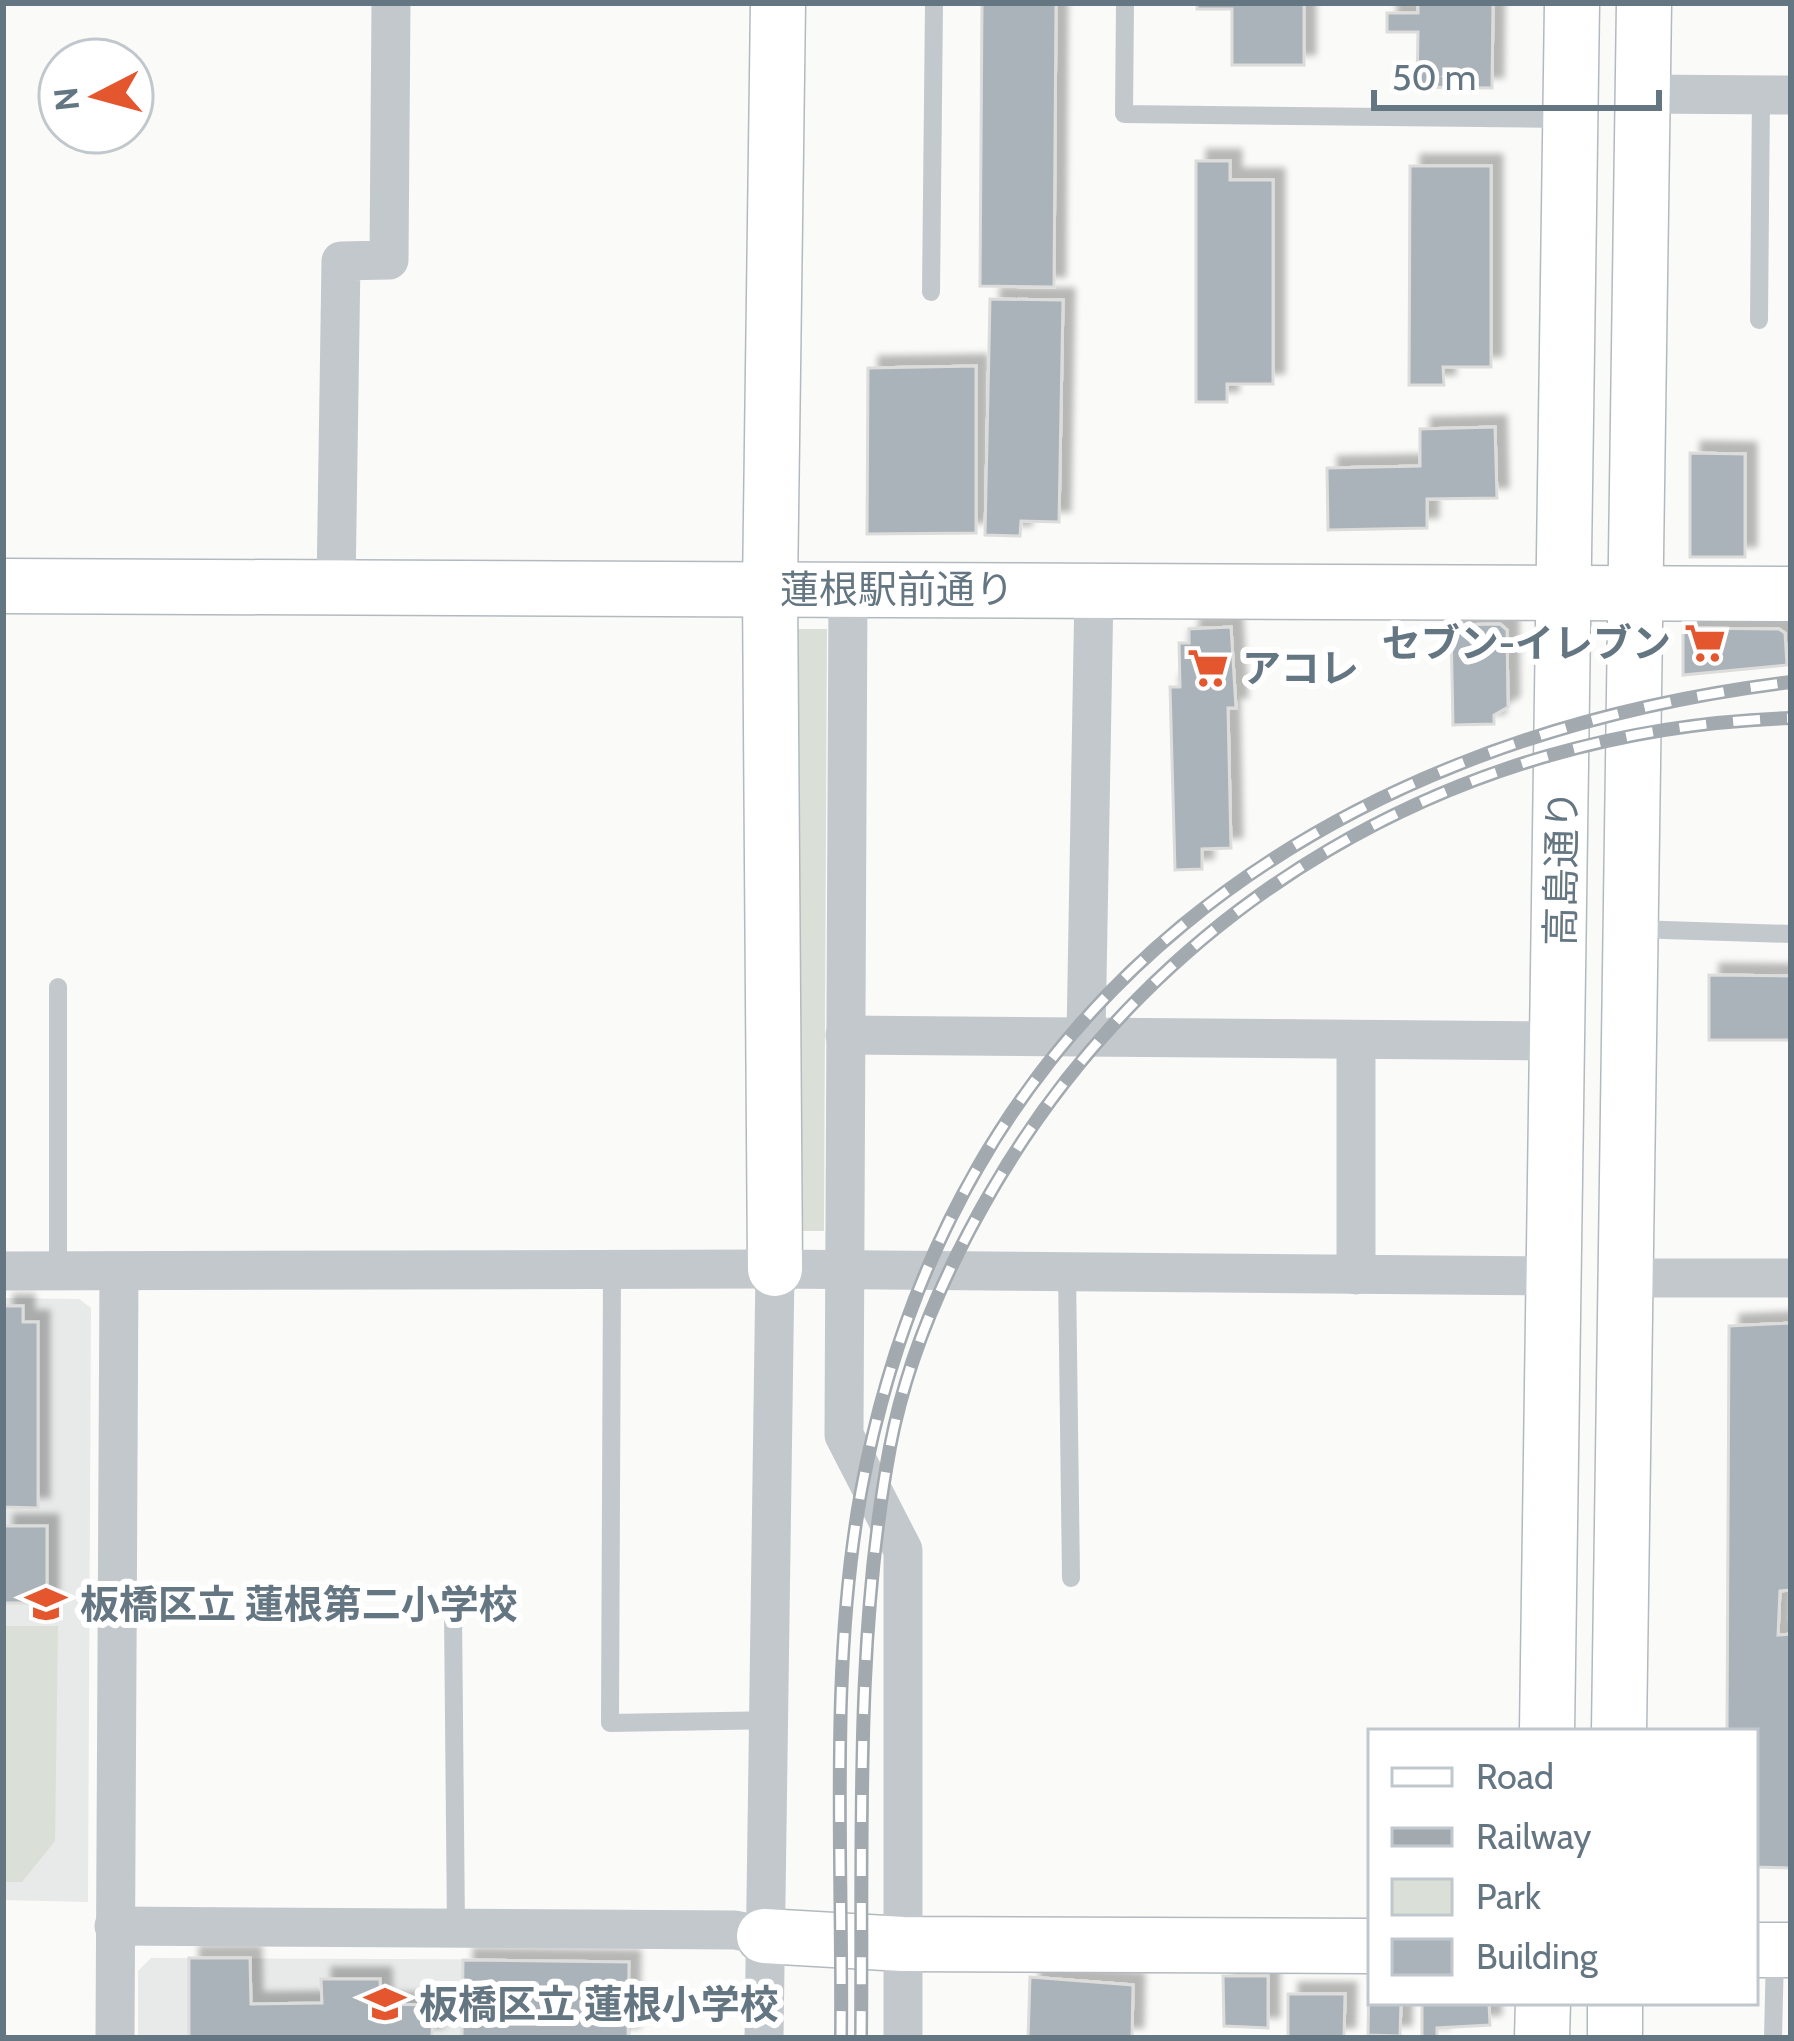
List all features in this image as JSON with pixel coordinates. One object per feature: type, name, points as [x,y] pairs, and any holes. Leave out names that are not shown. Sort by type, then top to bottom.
[{"type":"street","points":[[336,587],[341,261],[389,260],[391,3]]},
{"type":"street","points":[[764,2038],[775,1268],[770,589],[778,3]]},
{"type":"street","name":"高島通り","points":[[1547,1729],[1572,3]]},
{"type":"street","name":"高島通り","points":[[1619,1729],[1644,3]]},
{"type":"street","points":[[1642,94],[1776,95]]},
{"type":"street","name":"蓮根駅前通り","points":[[3,586],[1791,594]]},
{"type":"street","points":[[848,590],[844,1435],[903,1550],[903,2038]]},
{"type":"street","points":[[1086,1037],[1094,590]]},
{"type":"street","points":[[844,1035],[1558,1041]]},
{"type":"street","points":[[1356,1040],[1356,1275]]},
{"type":"street","points":[[3,1271],[775,1268],[1554,1276]]},
{"type":"street","points":[[115,2038],[119,1273]]},
{"type":"street","points":[[1625,1278],[1791,1278]]},
{"type":"street","points":[[115,1927],[735,1930],[903,1944],[1368,1946]]},
{"type":"street","points":[[1542,2038],[1543,2005]]},
{"type":"street","points":[[1615,2005],[1615,2038]]},
{"type":"lane","points":[[931,292],[934,3]]},
{"type":"lane","points":[[1125,3],[1124,113],[1571,119]]},
{"type":"lane","points":[[1759,320],[1776,95]]},
{"type":"lane","points":[[1630,929],[1791,934]]},
{"type":"lane","points":[[58,987],[58,1272]]},
{"type":"lane","points":[[611,1272],[610,1723],[771,1720]]},
{"type":"lane","points":[[1067,1272],[1071,1578]]},
{"type":"lane","points":[[453,1611],[456,1930]]},
{"type":"lane","points":[[1773,2038],[1774,1950]]},
{"type":"shaded area","name":"板橋区立 蓮根第二小学校","points":[[3,1298],[79,1299],[91,1308],[88,1902],[3,1900]]},
{"type":"shaded area","name":"板橋区立 蓮根小学校","points":[[151,1958],[631,1960],[631,2038],[138,2038],[138,1971]]},
{"type":"green space","points":[[794,629],[827,629],[824,1231],[790,1231]]},
{"type":"green space","points":[[3,1626],[58,1626],[55,1841],[22,1882],[3,1882]]},
{"type":"building","points":[[982,3],[1056,3],[1054,287],[980,286]]},
{"type":"building","points":[[1197,3],[1304,3],[1304,65],[1232,65],[1232,9],[1197,9]]},
{"type":"building","points":[[1418,3],[1493,3],[1492,88],[1417,87],[1418,32],[1387,32],[1387,13],[1418,13]]},
{"type":"building","points":[[1196,161],[1230,161],[1230,180],[1273,180],[1273,384],[1227,384],[1227,402],[1196,402]]},
{"type":"building","points":[[1410,166],[1491,166],[1491,367],[1443,367],[1444,385],[1409,385]]},
{"type":"building","points":[[990,299],[1063,300],[1059,522],[1021,521],[1020,536],[985,535]]},
{"type":"building","points":[[976,366],[976,533],[867,534],[868,368]]},
{"type":"building","points":[[1495,427],[1497,498],[1427,499],[1427,528],[1328,530],[1327,468],[1420,466],[1420,429]]},
{"type":"building","points":[[1690,453],[1745,454],[1745,557],[1690,557]]},
{"type":"building","points":[[1500,624],[1507,630],[1508,707],[1494,715],[1494,724],[1453,725],[1451,625]]},
{"type":"building","points":[[1231,627],[1236,708],[1228,708],[1231,848],[1202,849],[1202,869],[1175,870],[1170,687],[1180,687],[1179,643],[1189,643],[1189,629]]},
{"type":"building","points":[[1683,628],[1779,629],[1785,633],[1787,665],[1683,675]]},
{"type":"building","points":[[1709,975],[1791,976],[1791,1040],[1709,1040]]},
{"type":"building","points":[[3,1306],[23,1306],[23,1322],[38,1322],[38,1508],[3,1507]]},
{"type":"building","points":[[1791,1323],[1791,1590],[1780,1591],[1778,1635],[1791,1634],[1791,1868],[1758,1867],[1758,1729],[1727,1729],[1729,1326]]},
{"type":"building","points":[[3,1526],[47,1526],[47,1603],[3,1603]]},
{"type":"building","points":[[189,1958],[250,1958],[251,2004],[322,2003],[321,1979],[380,1979],[381,2004],[433,2005],[432,2038],[189,2038]]},
{"type":"building","points":[[463,1960],[629,1962],[628,2038],[462,2038]]},
{"type":"building","points":[[1223,1976],[1268,1976],[1268,2028],[1224,2026]]},
{"type":"building","points":[[1030,1977],[1133,1985],[1132,2038],[1028,2038]]},
{"type":"building","points":[[1288,1994],[1345,1994],[1344,2038],[1288,2038]]},
{"type":"building","points":[[1369,2005],[1401,2005],[1400,2036],[1368,2035]]},
{"type":"building","points":[[1422,2005],[1489,2005],[1490,2025],[1437,2028],[1437,2038],[1422,2038]]},
{"type":"railway","points":[[841,2038],[841,1695],[861,1492],[907,1319],[978,1168],[1070,1037],[1182,926],[1312,835],[1458,764],[1619,713],[1791,682]]},
{"type":"railway","points":[[861,2038],[866,1668],[879,1520],[897,1413],[918,1347],[959,1251],[992,1190],[1061,1087],[1140,996],[1230,917],[1329,850],[1436,796],[1549,755],[1668,729],[1791,718]]},
{"type":"place","name":"セブン-イレブン","points":[[1705,643]]},
{"type":"place","name":"アコレ","points":[[1208,668]]},
{"type":"place","name":"板橋区立 蓮根第二小学校","points":[[46,1604]]},
{"type":"place","name":"板橋区立 蓮根小学校","points":[[385,2004]]}]
